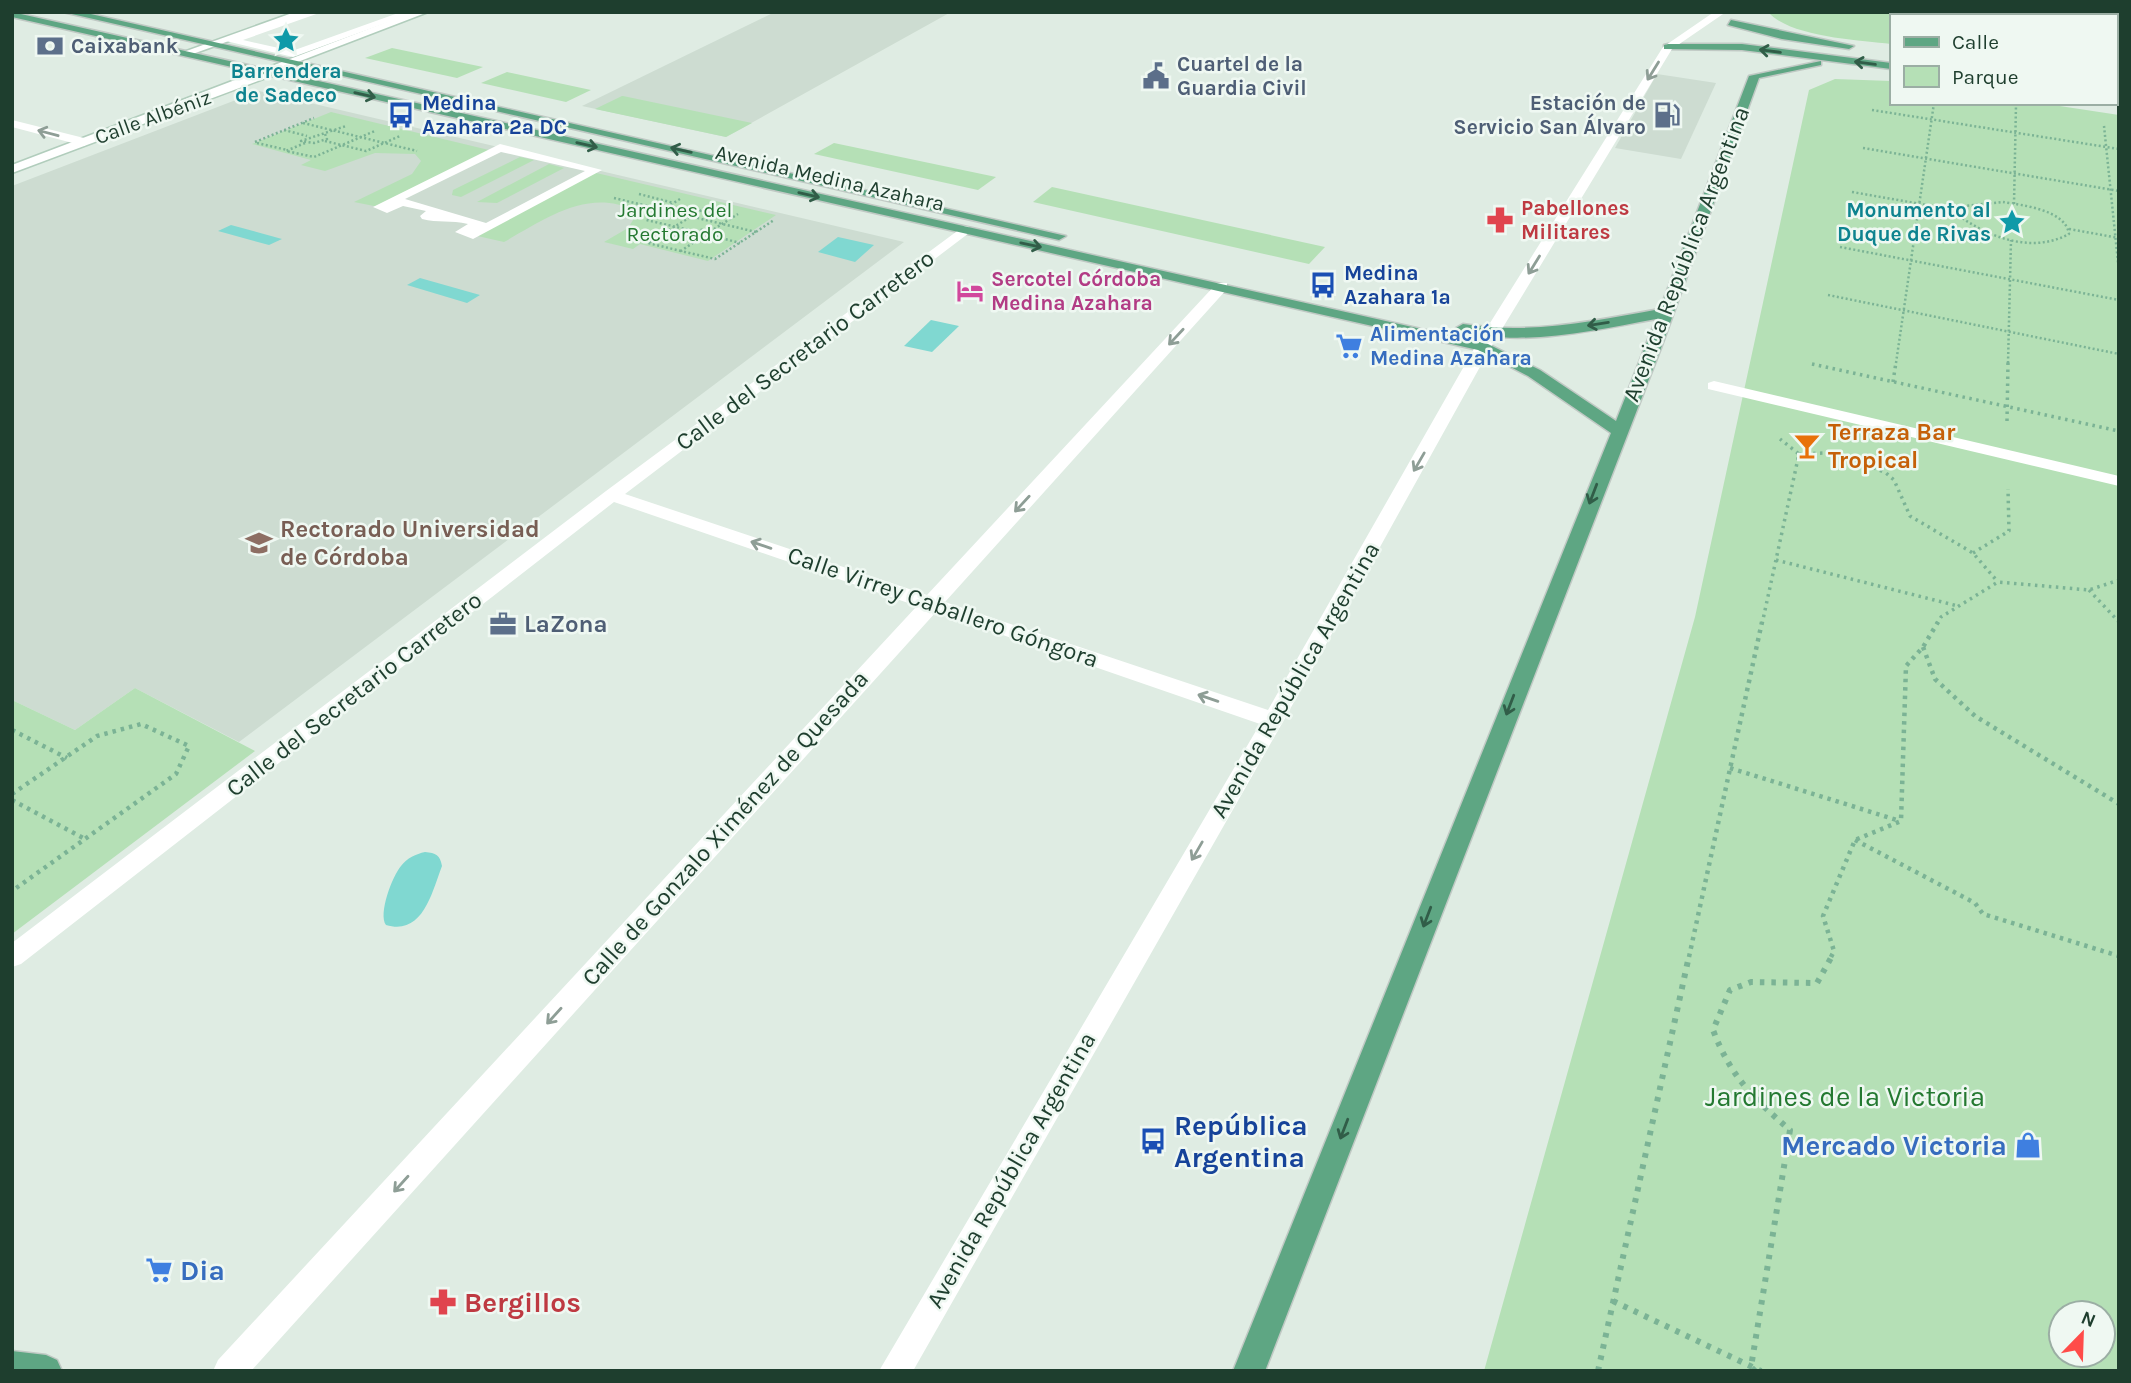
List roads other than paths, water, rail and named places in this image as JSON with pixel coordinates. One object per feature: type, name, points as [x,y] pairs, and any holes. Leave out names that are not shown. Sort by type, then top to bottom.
[{"type":"main road","name":"Avenida Medina Azahara","points":[[72,13],[1079,240]]},
{"type":"main road","name":"Avenida Medina Azahara","points":[[12,15],[964,230],[1487,341],[1665,313]]},
{"type":"main road","points":[[1725,16],[1782,36],[1862,48]]},
{"type":"main road","points":[[1725,16],[1748,61]]},
{"type":"main road","points":[[1668,47],[1748,61],[1838,59],[1890,66]]},
{"type":"main road","points":[[1748,61],[1838,59]]},
{"type":"main road","name":"Avenida República Argentina","points":[[1248,1371],[1665,313],[1748,61]]},
{"type":"main road","name":"Avenida Medina Azahara","points":[[1106,247],[1487,341],[1618,430]]},
{"type":"main road","points":[[12,1367],[46,1371]]},
{"type":"street","points":[[183,54],[305,12]]},
{"type":"street","points":[[317,12],[231,41],[293,54],[411,12]]},
{"type":"street","name":"Calle Albéniz","points":[[12,169],[270,73],[291,61],[423,12]]},
{"type":"street","name":"Avenida República Argentina","points":[[895,1371],[1273,720],[1487,341],[1668,47],[1725,16]]},
{"type":"street","points":[[12,123],[84,142]]},
{"type":"street","points":[[500,148],[596,170],[565,186],[473,235],[462,232],[480,223],[446,215],[439,219],[427,216],[437,211],[401,202],[387,209],[379,207],[500,148]]},
{"type":"street","name":"Calle del Secretario Carretero","points":[[12,957],[612,495],[964,230]]},
{"type":"street","name":"Calle de Gonzalo Ximénez de Quesada","points":[[229,1371],[1222,286]]},
{"type":"street","points":[[1714,386],[2119,481]]},
{"type":"street","name":"Calle Virrey Caballero Góngora","points":[[612,495],[1273,720]]},
{"type":"water","points":[[231,225],[282,239],[269,245],[218,231]]},
{"type":"water","points":[[838,237],[874,245],[855,262],[818,252]]},
{"type":"water","points":[[420,278],[480,295],[467,303],[407,285]]},
{"type":"water","points":[[931,320],[959,326],[932,352],[904,346]]},
{"type":"water","points":[[425,852],[437,855],[442,866],[430,899],[417,918],[409,924],[399,927],[386,925],[385,904],[397,871],[403,863]]},
{"type":"place","name":"Barrendera de Sadeco","points":[[286,40]]},
{"type":"place","name":"Caixabank","points":[[50,46]]},
{"type":"place","name":"Cuartel de la Guardia Civil","points":[[1156,76]]},
{"type":"place","name":"Medina Azahara 2ª DC","points":[[401,115]]},
{"type":"place","name":"Estación de Servicio San Álvaro","points":[[1667,115]]},
{"type":"place","name":"Pabellones Militares","points":[[1500,220]]},
{"type":"place","name":"Monumento al Duque de Rivas","points":[[2012,222]]},
{"type":"place","name":"Medina Azahara 1ª","points":[[1323,285]]},
{"type":"place","name":"Sercotel Córdoba Medina Azahara","points":[[970,291]]},
{"type":"place","name":"Alimentación Medina Azahara","points":[[1349,346]]},
{"type":"place","name":"Terraza Bar Tropical","points":[[1807,446]]},
{"type":"place","name":"Rectorado Universidad de Córdoba","points":[[259,543]]},
{"type":"place","name":"LaZona","points":[[503,624]]},
{"type":"place","name":"República Argentina","points":[[1153,1141]]},
{"type":"place","name":"Mercado Victoria","points":[[2028,1145]]},
{"type":"place","name":"Dia","points":[[159,1270]]},
{"type":"place","name":"Bergillos","points":[[443,1302]]},
{"type":"park label","name":"Jardines del Rectorado","points":[[675,222]]},
{"type":"park label","name":"Jardines de la Victoria","points":[[1845,1096]]}]
